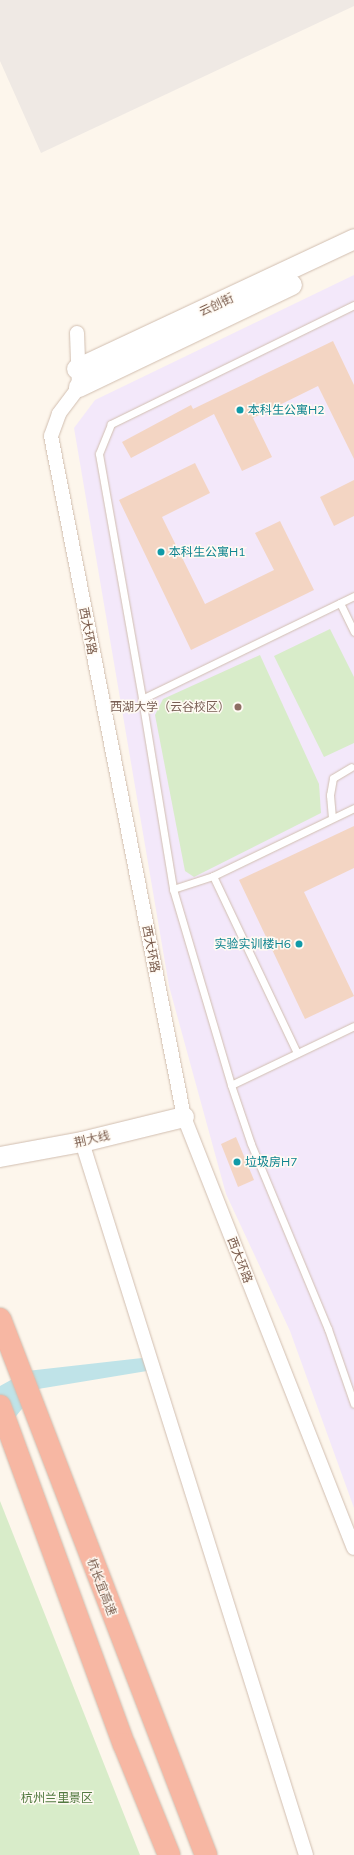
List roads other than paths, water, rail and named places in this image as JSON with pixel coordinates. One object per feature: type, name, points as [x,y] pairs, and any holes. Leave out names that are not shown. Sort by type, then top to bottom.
[{"type":"highway","name":"杭长宜高速","points":[[0,1319],[206,1855]]},
{"type":"highway","points":[[0,1406],[124,1744],[169,1855]]},
{"type":"main road","name":"云创街","points":[[78,378],[354,239]]},
{"type":"main road","name":"云创街","points":[[78,378],[354,255]]},
{"type":"main road","name":"荆大线","points":[[0,1157],[82,1142],[184,1117]]},
{"type":"street","points":[[77,333],[78,378]]},
{"type":"street","name":"西大环路","points":[[78,378],[59,414],[51,436],[184,1117],[354,1548]]},
{"type":"street","points":[[82,1142],[306,1855]]},
{"type":"lane","points":[[354,314],[352,306],[111,424],[99,454],[142,699],[173,889],[231,1085],[251,1144],[328,1330],[354,1404]]},
{"type":"lane","points":[[142,699],[354,596]]},
{"type":"lane","points":[[340,603],[354,632]]},
{"type":"lane","points":[[332,818],[330,795],[333,778],[351,767]]},
{"type":"lane","points":[[173,889],[213,876],[354,808]]},
{"type":"lane","points":[[213,876],[297,1053]]},
{"type":"lane","points":[[231,1085],[354,1026]]},
{"type":"water","points":[[142,1358],[147,1371],[38,1389],[0,1436],[0,1386],[27,1371]]},
{"type":"place","name":"本科生公寓H2","points":[[240,410]]},
{"type":"place","name":"本科生公寓H1","points":[[161,552]]},
{"type":"place","name":"西湖大学（云谷校区）","points":[[238,707]]},
{"type":"place","name":"实验实训楼H6","points":[[299,944]]},
{"type":"place","name":"垃圾房H7","points":[[237,1162]]},
{"type":"park label","name":"杭州兰里景区","points":[[57,1798]]}]
